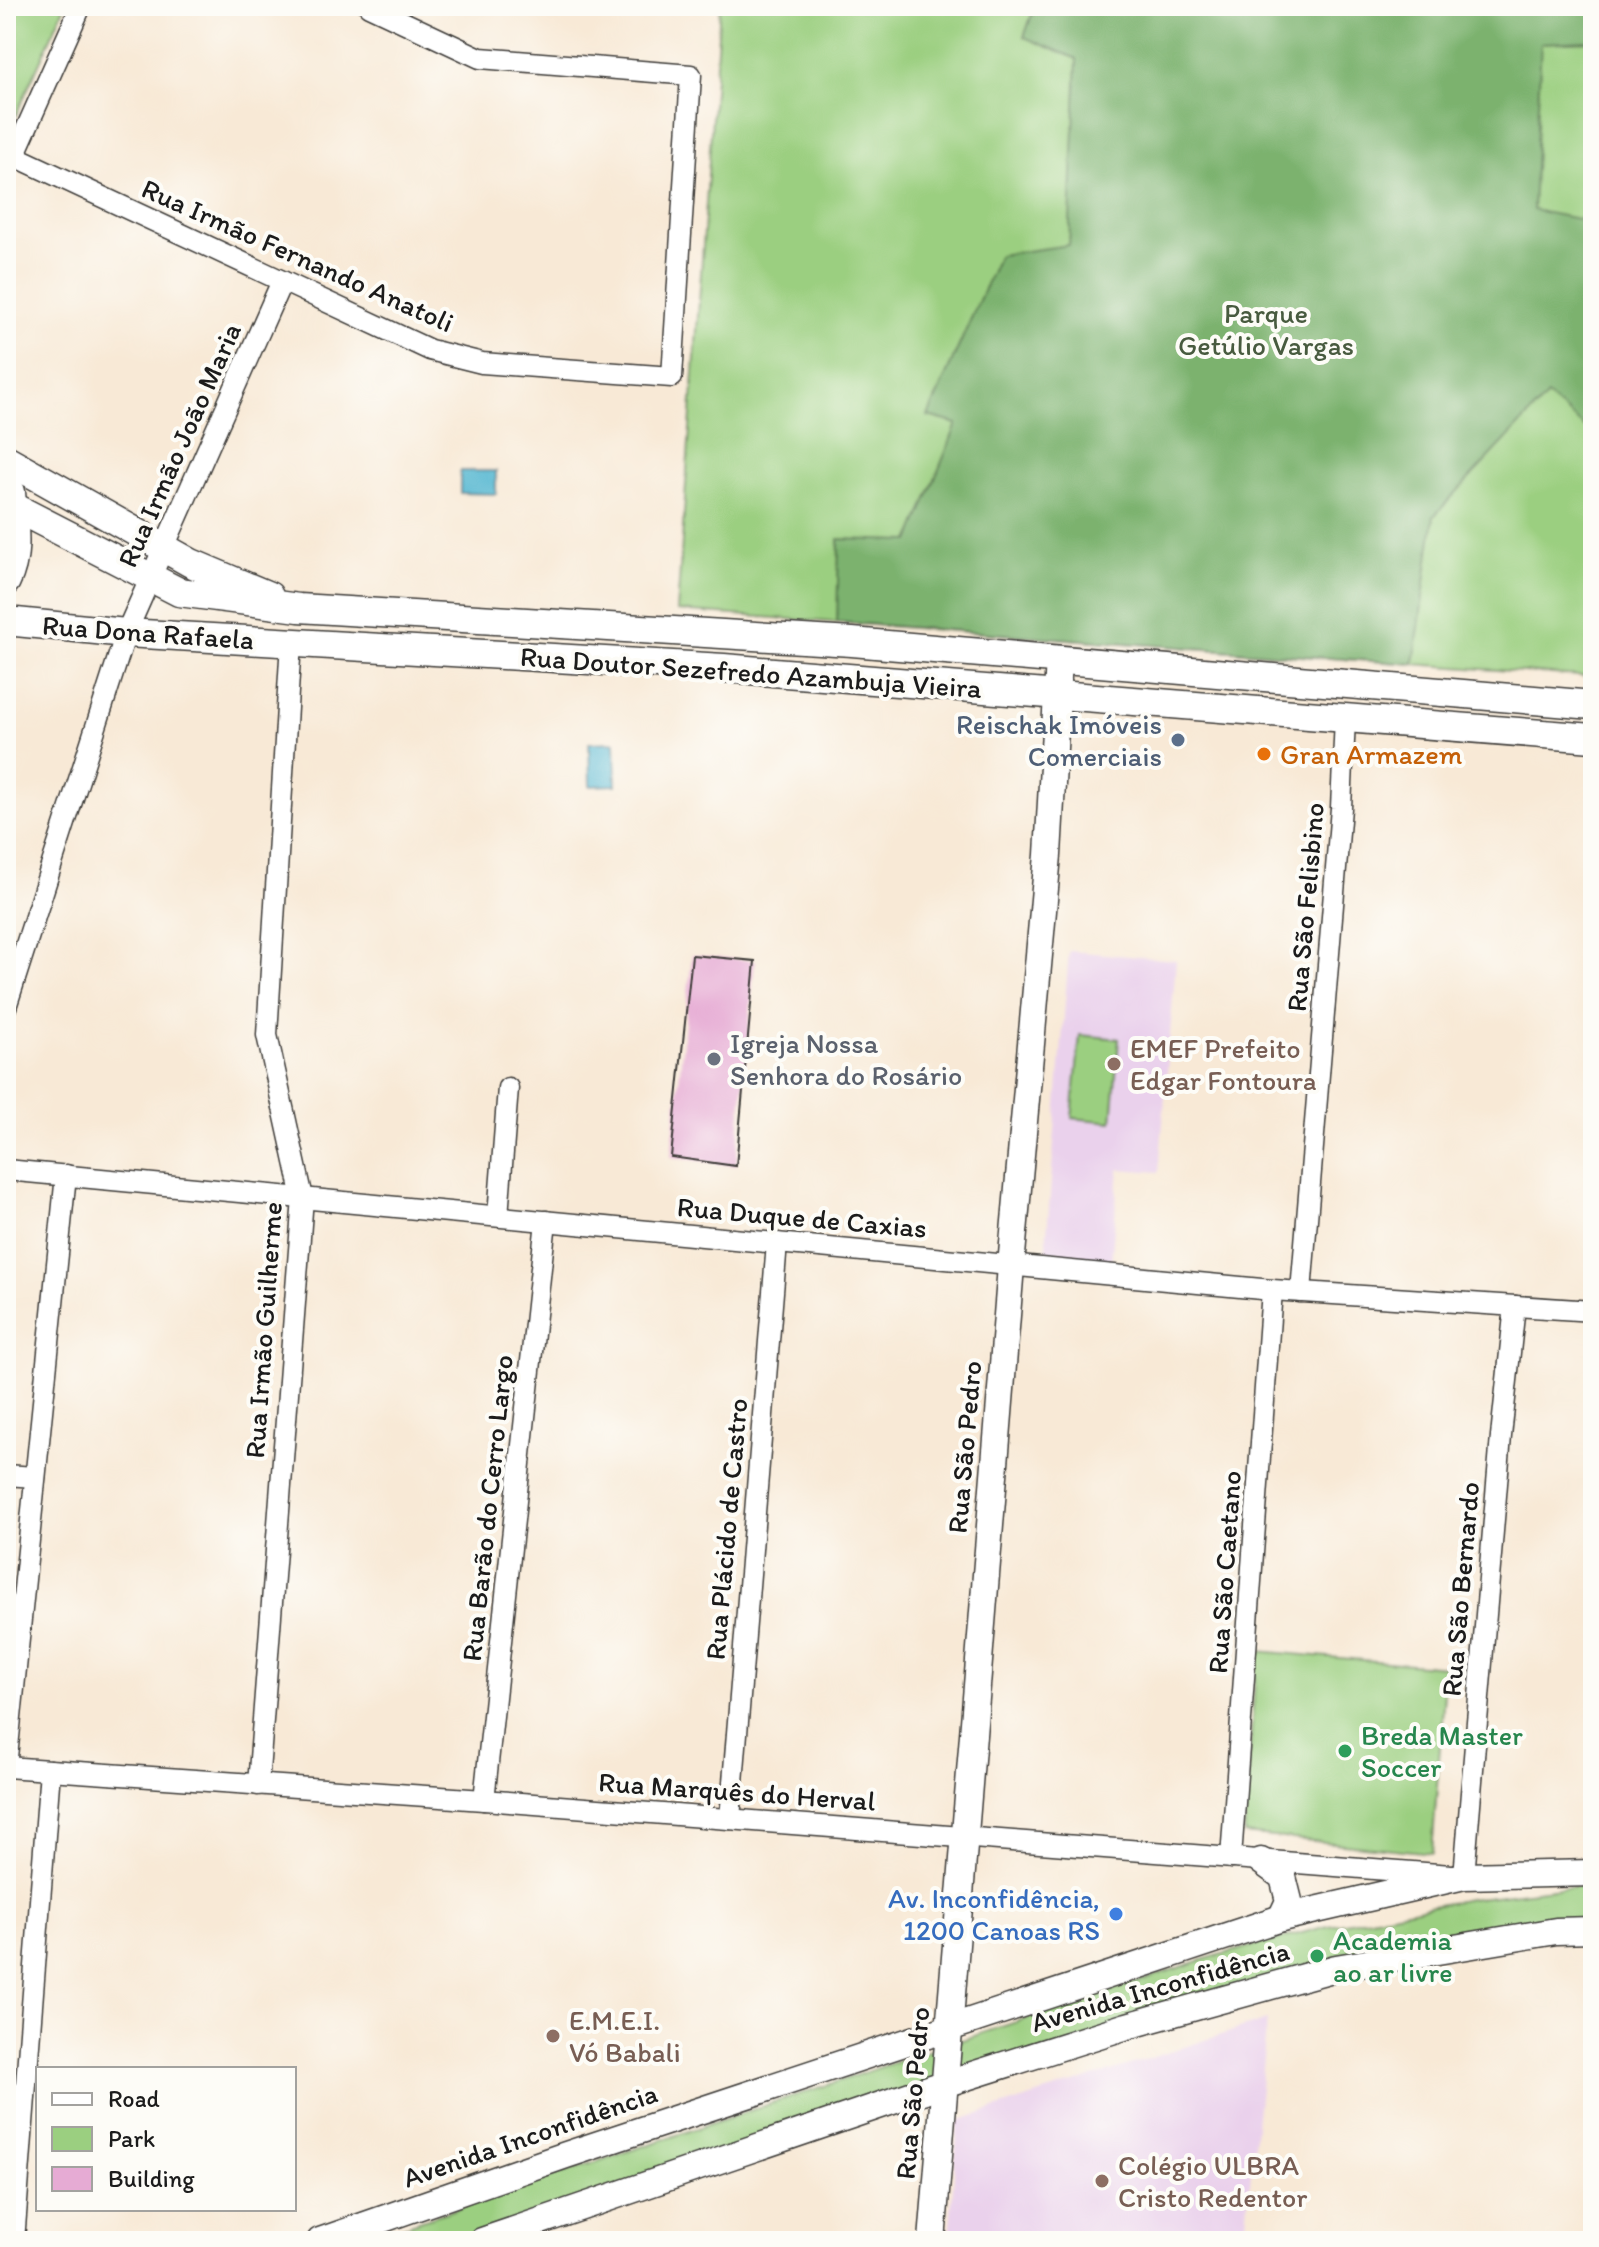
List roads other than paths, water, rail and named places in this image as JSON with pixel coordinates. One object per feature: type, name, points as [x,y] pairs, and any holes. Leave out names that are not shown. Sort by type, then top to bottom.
[{"type":"main road","name":"Rua Doutor Sezefredo Azambuja Vieira","points":[[7,459],[163,549],[299,608]]},
{"type":"main road","points":[[6,581],[12,568],[15,547],[7,459]]},
{"type":"main road","name":"Rua Doutor Sezefredo Azambuja Vieira","points":[[9,505],[179,592],[299,608],[653,629],[1059,659],[1593,705]]},
{"type":"main road","name":"Rua Dona Rafaela","points":[[6,621],[126,633],[291,642]]},
{"type":"main road","name":"Rua Doutor Sezefredo Azambuja Vieira","points":[[291,642],[651,663],[1593,738]]},
{"type":"street","points":[[10,154],[81,6]]},
{"type":"street","name":"Rua Irmão Fernando Anatoli","points":[[10,154],[430,350],[482,363],[672,377],[691,75],[480,58],[369,6]]},
{"type":"street","name":"Rua Irmão João Maria","points":[[6,1007],[126,633],[282,281]]},
{"type":"street","name":"Rua Irmão Guilherme","points":[[258,1785],[303,1198],[267,1035],[291,642]]},
{"type":"street","name":"Rua São Pedro","points":[[932,2241],[1011,1266],[1048,855],[1059,659]]},
{"type":"street","name":"Rua São Felisbino","points":[[1301,1292],[1340,823],[1345,718]]},
{"type":"street","points":[[498,1216],[508,1088]]},
{"type":"street","name":"Rua Duque de Caxias","points":[[6,1170],[1272,1290],[1593,1311]]},
{"type":"street","points":[[6,1767],[66,1175]]},
{"type":"street","name":"Rua Barão do Cerro Largo","points":[[484,1800],[546,1221]]},
{"type":"street","name":"Rua Plácido de Castro","points":[[730,1819],[777,1243]]},
{"type":"street","name":"Rua São Caetano","points":[[1231,1858],[1272,1290]]},
{"type":"street","name":"Rua São Bernardo","points":[[1464,1876],[1515,1306]]},
{"type":"street","points":[[6,1475],[35,1477]]},
{"type":"street","name":"Rua Marquês do Herval","points":[[6,1767],[484,1800],[1464,1876]]},
{"type":"street","points":[[14,2241],[50,1770]]},
{"type":"street","points":[[1261,1861],[1283,1877],[1289,1901],[1281,1918]]},
{"type":"street","name":"Avenida Inconfidência","points":[[320,2241],[566,2155],[1281,1918],[1464,1876],[1593,1873]]},
{"type":"street","name":"Avenida Inconfidência","points":[[482,2241],[946,2083],[1127,2026],[1336,1968],[1556,1931],[1593,1930]]},
{"type":"water","points":[[460,471],[496,471],[496,494],[460,493]]},
{"type":"water","points":[[615,742],[616,785],[590,786],[589,743]]},
{"type":"place","name":"Reischak Imóveis Comerciais","points":[[1178,740]]},
{"type":"place","name":"Gran Armazem","points":[[1264,754]]},
{"type":"place","name":"Igreja Nossa Senhora do Rosário","points":[[714,1059]]},
{"type":"place","name":"EMEF Prefeito Edgar Fontoura","points":[[1114,1064]]},
{"type":"place","name":"Breda Master Soccer","points":[[1345,1751]]},
{"type":"place","name":"Av. Inconfidência, 1200 Canoas RS","points":[[1116,1914]]},
{"type":"place","name":"Academia ao ar livre","points":[[1317,1956]]},
{"type":"place","name":"E.M.E.I. Vó Babali","points":[[553,2036]]},
{"type":"place","name":"Colégio ULBRA Cristo Redentor","points":[[1102,2181]]},
{"type":"park label","name":"Parque Getúlio Vargas","points":[[1266,329]]}]
